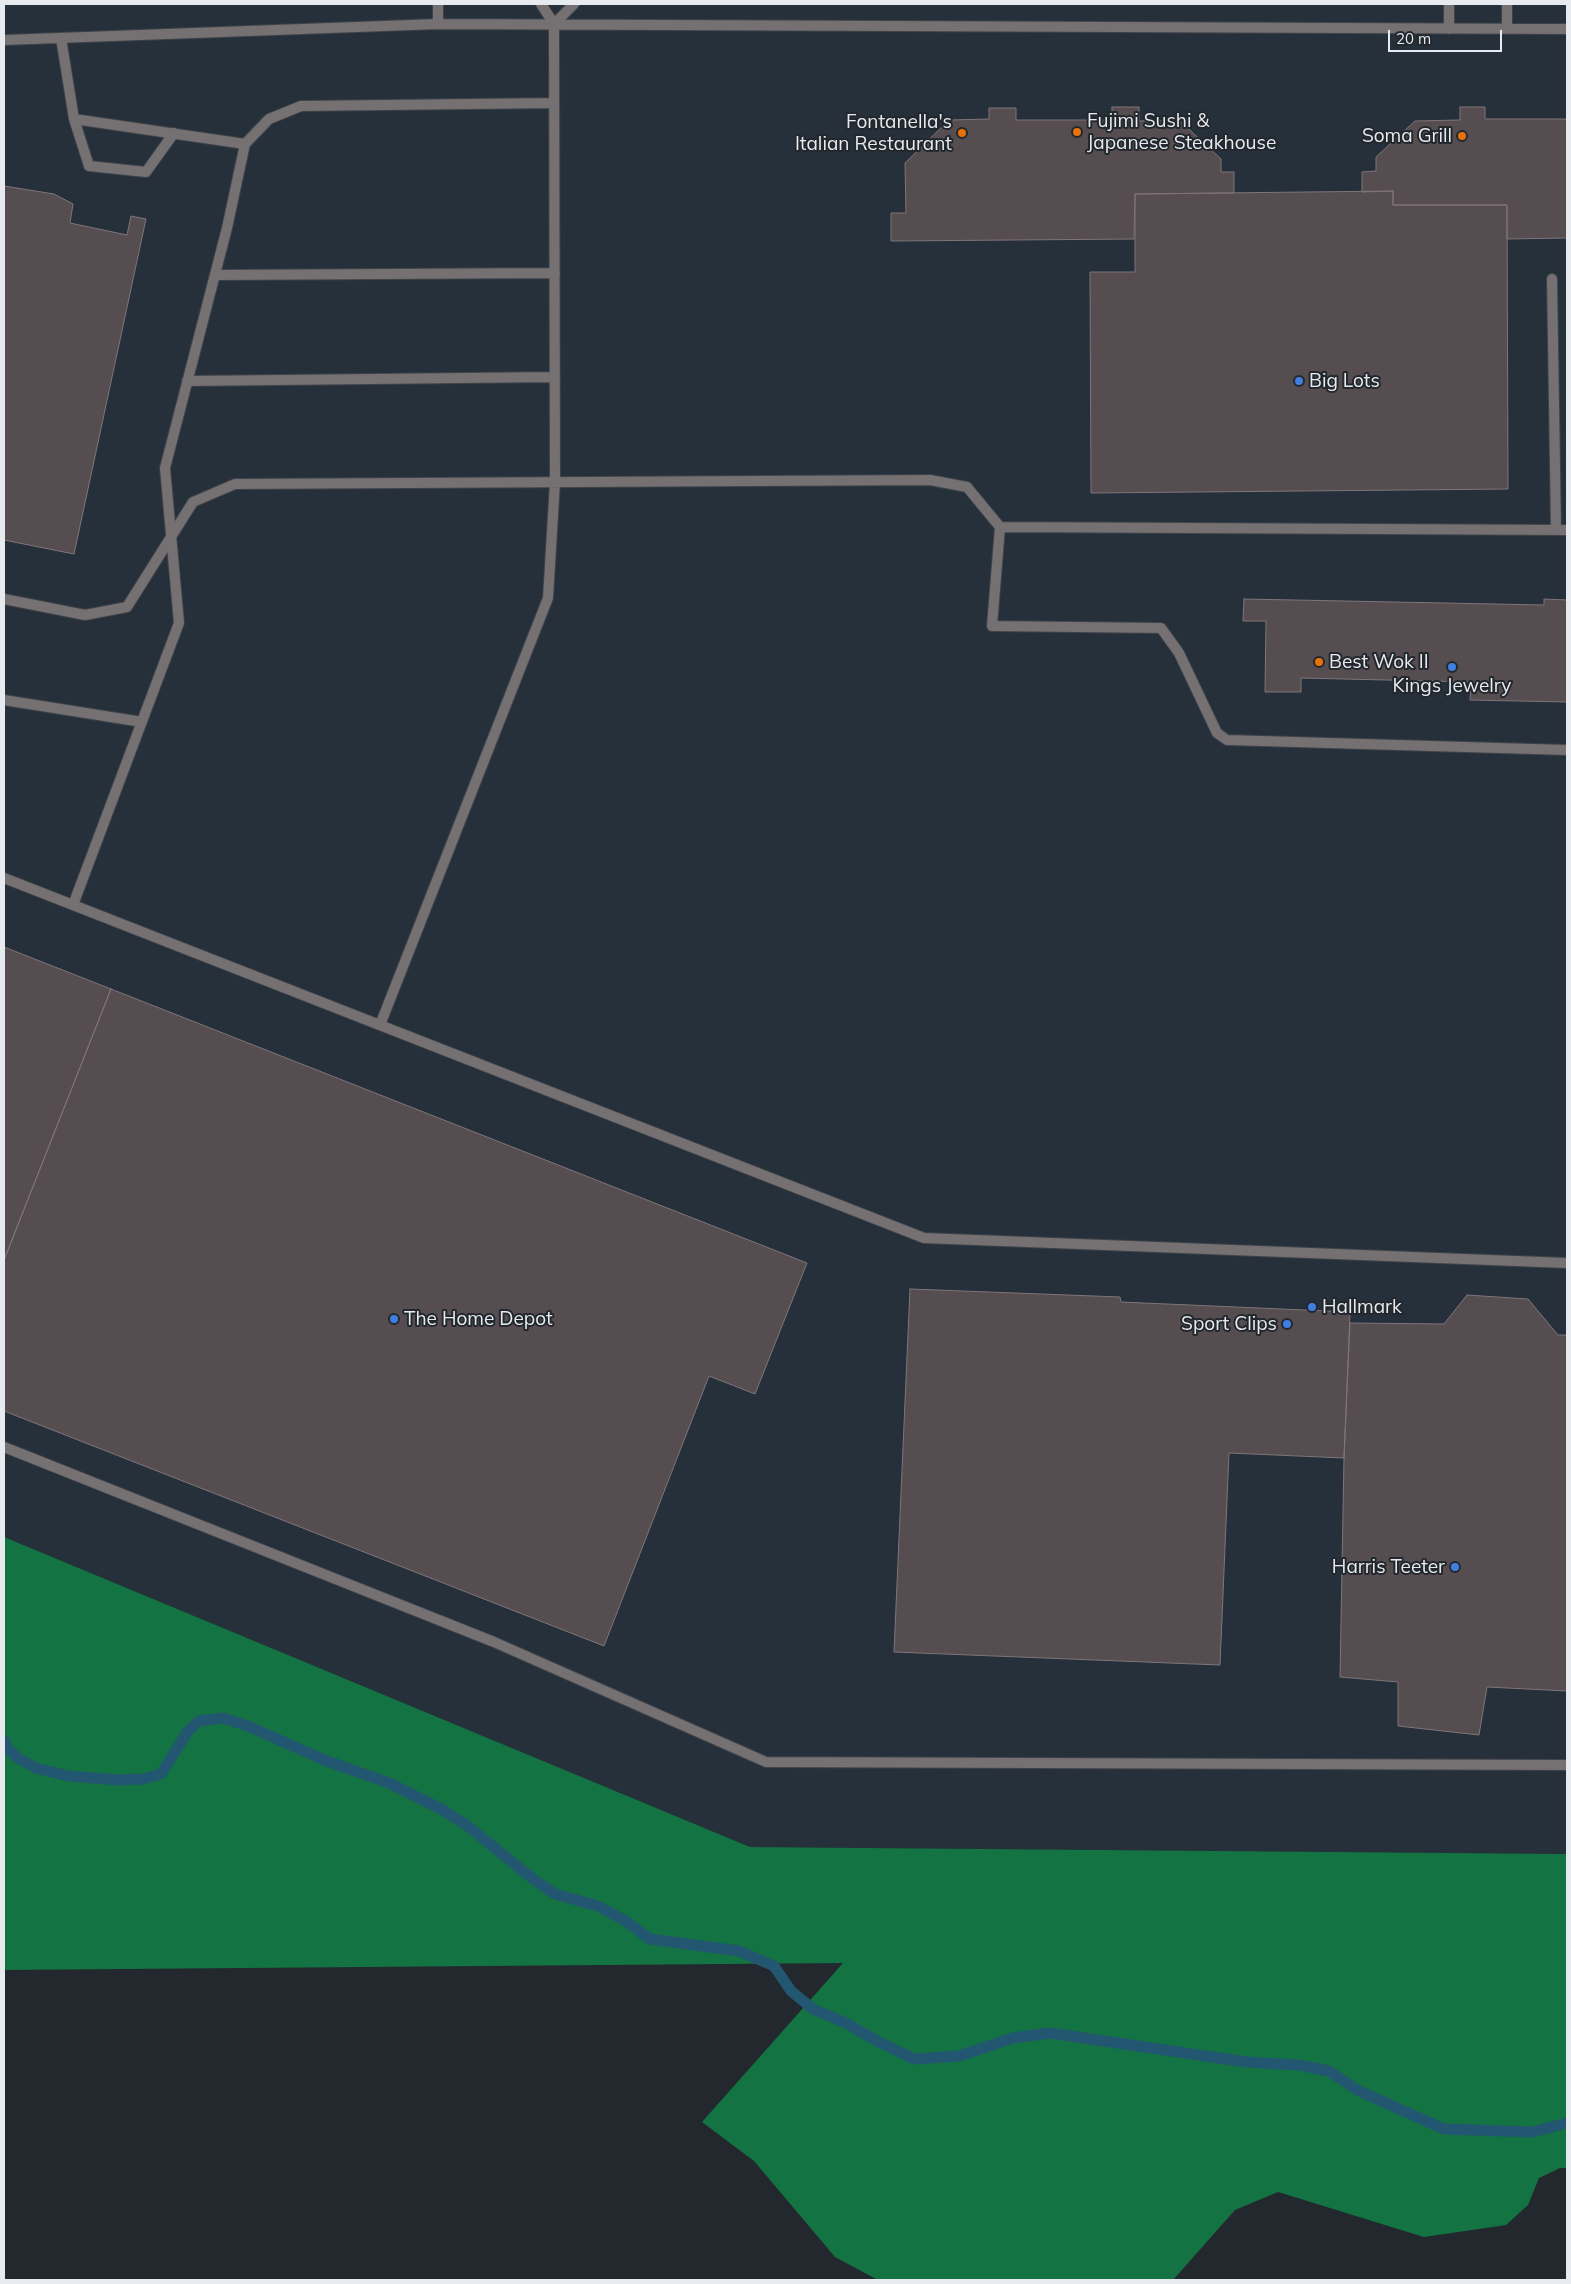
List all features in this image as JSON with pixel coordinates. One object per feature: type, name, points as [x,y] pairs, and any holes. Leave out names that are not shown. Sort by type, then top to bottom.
[{"type":"lane","points":[[438,4],[438,24]]},
{"type":"lane","points":[[380,1025],[548,598],[555,482],[554,24],[541,4]]},
{"type":"lane","points":[[554,24],[574,4]]},
{"type":"lane","points":[[1449,4],[1449,29]]},
{"type":"lane","points":[[1506,4],[1507,29]]},
{"type":"lane","points":[[4,40],[438,24],[1567,29]]},
{"type":"lane","points":[[61,38],[74,119],[88,166],[146,172],[174,133]]},
{"type":"lane","points":[[73,905],[179,623],[165,468],[216,276],[245,144],[269,119],[301,106],[554,103]]},
{"type":"lane","points":[[74,119],[245,144]]},
{"type":"lane","points":[[216,276],[554,273]]},
{"type":"lane","points":[[1552,278],[1556,530]]},
{"type":"lane","points":[[187,381],[555,377]]},
{"type":"lane","points":[[4,599],[85,615],[127,607],[193,502],[235,484],[930,480],[967,487],[1000,526],[992,626],[1161,628],[1179,653],[1217,733],[1227,740],[1567,750]]},
{"type":"lane","points":[[1000,526],[1567,530]]},
{"type":"lane","points":[[4,700],[142,722]]},
{"type":"lane","points":[[4,878],[924,1238],[1567,1263]]},
{"type":"lane","points":[[4,1447],[494,1642],[766,1762],[1567,1765]]},
{"type":"shaded area","points":[[4,4],[1567,4],[1567,1854],[750,1847],[4,1537]]},
{"type":"green space","points":[[4,1537],[750,1847],[1567,1854],[1567,2168],[1560,2168],[1539,2178],[1528,2205],[1506,2225],[1424,2237],[1278,2192],[1235,2210],[1173,2280],[878,2280],[835,2257],[754,2161],[702,2122],[843,1963],[4,1970]]},
{"type":"building","points":[[1112,107],[1139,107],[1139,121],[1179,120],[1221,159],[1221,172],[1234,172],[1234,193],[1135,194],[1134,239],[891,241],[891,213],[906,213],[905,163],[949,120],[989,119],[989,108],[1016,108],[1016,120],[1112,120]]},
{"type":"building","points":[[1460,107],[1485,107],[1485,119],[1567,119],[1567,238],[1507,239],[1507,205],[1393,205],[1393,191],[1362,192],[1362,172],[1376,171],[1376,157],[1415,121],[1460,120]]},
{"type":"building","points":[[4,186],[54,194],[73,204],[70,223],[127,235],[131,216],[146,219],[74,554],[4,540]]},
{"type":"building","name":"Big Lots","points":[[1393,191],[1393,205],[1507,205],[1508,489],[1091,493],[1090,272],[1135,272],[1135,194]]},
{"type":"building","points":[[1244,599],[1544,605],[1544,599],[1567,600],[1567,702],[1470,700],[1471,682],[1301,678],[1301,692],[1265,692],[1266,621],[1243,621]]},
{"type":"building","points":[[4,947],[111,989],[4,1260]]},
{"type":"building","name":"The Home Depot","points":[[111,989],[807,1263],[755,1394],[709,1376],[604,1646],[4,1411],[4,1260]]},
{"type":"building","points":[[910,1289],[1120,1297],[1121,1302],[1350,1312],[1344,1458],[1229,1453],[1220,1665],[894,1652]]},
{"type":"building","name":"Harris Teeter","points":[[1467,1295],[1528,1299],[1558,1335],[1567,1335],[1567,1691],[1487,1687],[1479,1735],[1398,1726],[1398,1682],[1340,1677],[1344,1458],[1350,1323],[1444,1324]]},
{"type":"waterway","points":[[4,1740],[7,1748],[18,1758],[36,1768],[68,1776],[119,1780],[143,1779],[161,1774],[188,1731],[199,1721],[223,1718],[248,1726],[324,1760],[389,1783],[443,1810],[469,1827],[533,1879],[555,1894],[598,1906],[624,1920],[650,1939],[739,1951],[774,1966],[791,1991],[813,2009],[846,2023],[914,2059],[959,2056],[1013,2038],[1050,2033],[1246,2062],[1299,2065],[1329,2071],[1357,2090],[1444,2129],[1532,2132],[1567,2123]]},
{"type":"place","name":"Fujimi Sushi & Japanese Steakhouse","points":[[1077,132]]},
{"type":"place","name":"Fontanella's Italian Restaurant","points":[[962,133]]},
{"type":"place","name":"Soma Grill","points":[[1462,136]]},
{"type":"place","name":"Big Lots","points":[[1299,381]]},
{"type":"place","name":"Best Wok II","points":[[1319,662]]},
{"type":"place","name":"Kings Jewelry","points":[[1452,667]]},
{"type":"place","name":"Hallmark","points":[[1312,1307]]},
{"type":"place","name":"The Home Depot","points":[[394,1319]]},
{"type":"place","name":"Sport Clips","points":[[1287,1324]]},
{"type":"place","name":"Harris Teeter","points":[[1455,1567]]}]
